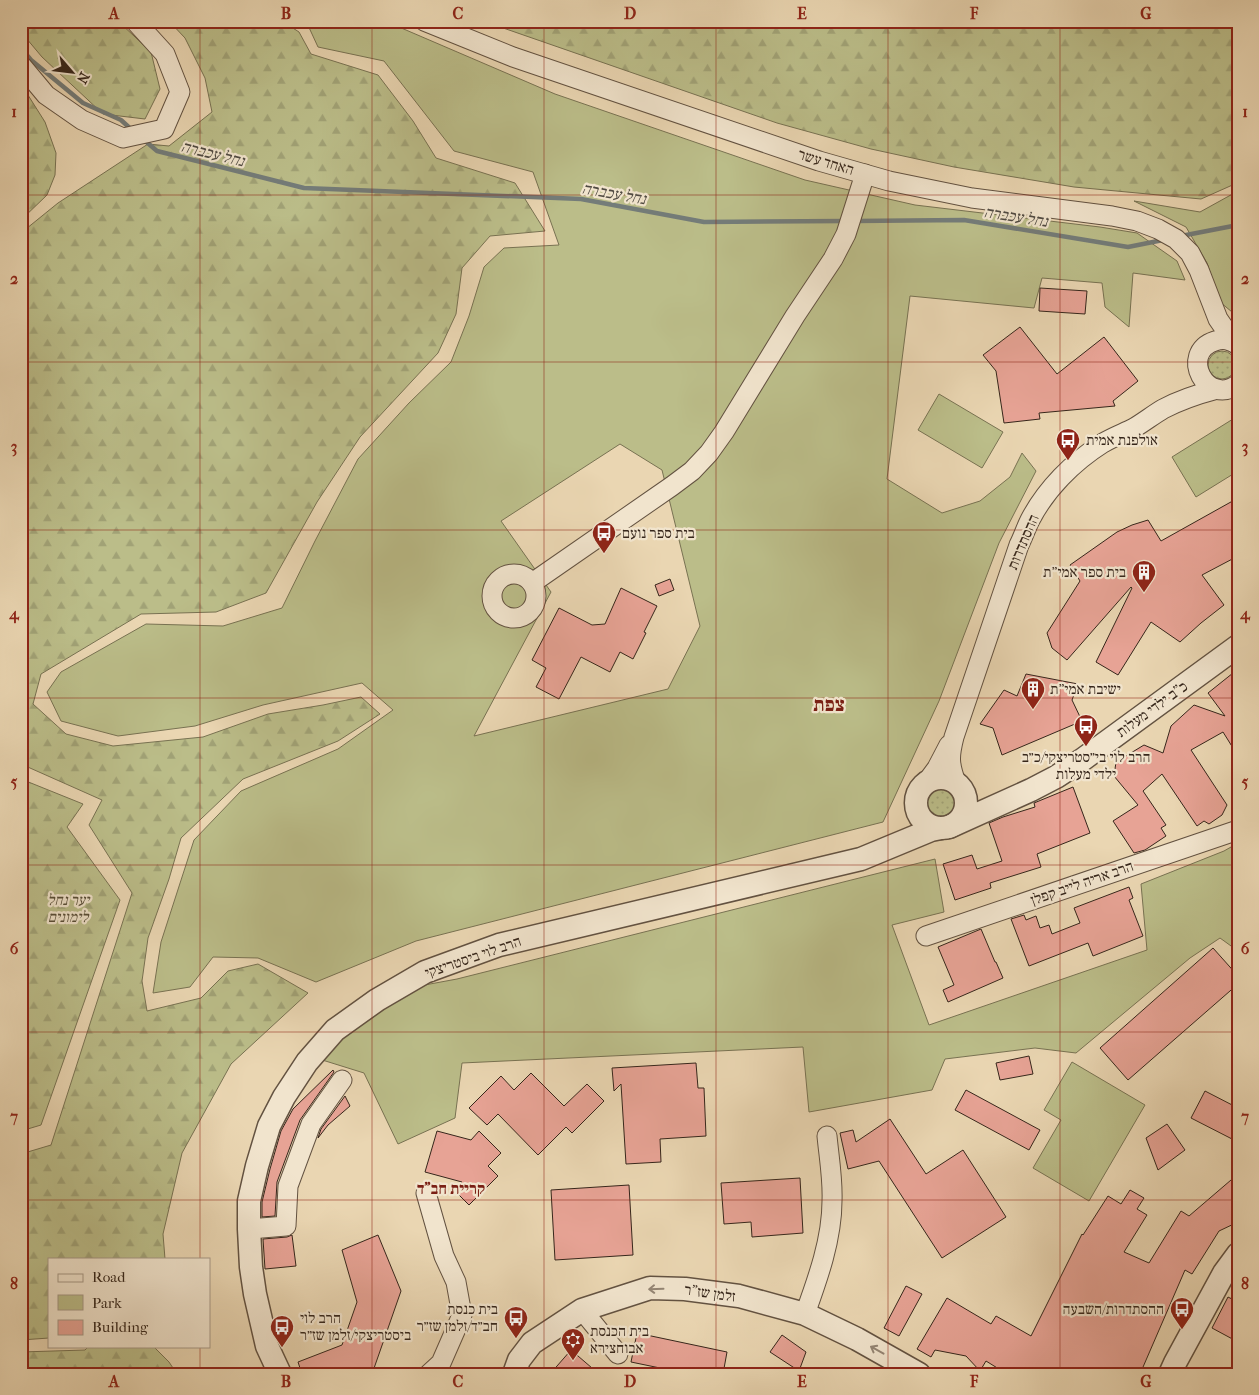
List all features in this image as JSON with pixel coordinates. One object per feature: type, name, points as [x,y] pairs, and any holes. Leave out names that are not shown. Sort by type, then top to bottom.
[{"type":"street","points":[[21,65],[46,95],[82,120],[133,135],[164,129],[180,92],[165,54],[135,21]]},
{"type":"street","name":"האחד עשר","points":[[424,21],[513,57],[819,161],[931,190],[972,198],[1112,216],[1137,221],[1158,229],[1176,239],[1190,253],[1199,270],[1218,319],[1237,344]]},
{"type":"street","points":[[532,584],[672,486],[692,470],[709,452],[724,432],[795,316],[834,259],[846,234],[865,174]]},
{"type":"street","name":"האחד עשר","points":[[1200,357],[1208,325],[1210,311],[1209,296]]},
{"type":"street","points":[[1217,389],[1204,382],[1199,374],[1200,357],[1210,343],[1221,339],[1237,344]]},
{"type":"street","name":"ההסתדרות","points":[[1163,410],[1185,388],[1200,357]]},
{"type":"street","name":"ההסתדרות","points":[[921,790],[946,751],[956,728],[1030,520],[1054,484],[1086,455],[1104,442],[1191,397],[1217,389],[1226,390],[1238,384]]},
{"type":"street","name":"כ\"ב ילדי מעלות","points":[[945,827],[1031,790],[1056,777],[1238,646]]},
{"type":"street","name":"ההסתדרות","points":[[956,728],[950,753],[950,762],[961,789]]},
{"type":"street","points":[[934,779],[948,779],[961,789],[966,804],[964,813],[956,822],[945,827],[931,826],[924,821],[916,809],[921,790],[934,779]]},
{"type":"street","name":"כ\"ב ילדי מעלות","points":[[961,789],[984,801],[995,802],[1012,798]]},
{"type":"street","name":"הרב לוי ביסטריצקי","points":[[869,856],[885,848],[903,828],[921,790]]},
{"type":"street","name":"הרב לוי ביסטריצקי","points":[[280,1374],[267,1346],[255,1294],[251,1267],[249,1201],[269,1126],[284,1097],[307,1062],[335,1030],[376,1000],[425,972],[499,945],[833,866],[869,856],[904,841],[945,827]]},
{"type":"street","name":"הרב אריה לייב קפלן","points":[[926,936],[1238,830]]},
{"type":"street","points":[[249,1229],[286,1226],[288,1186],[312,1124],[342,1080]]},
{"type":"street","points":[[805,1314],[830,1229],[832,1201],[827,1136]]},
{"type":"street","points":[[426,1193],[444,1256],[456,1282],[462,1315],[441,1363],[429,1374]]},
{"type":"street","points":[[1170,1374],[1220,1282],[1238,1254]]},
{"type":"street","name":"זלמן שז\"ר","points":[[514,1374],[519,1360],[532,1342],[582,1310],[650,1288],[685,1289],[739,1296],[805,1314],[857,1339],[920,1374]]},
{"type":"street","points":[[582,1310],[618,1354]]},
{"type":"green space","points":[[21,21],[118,21],[151,52],[160,89],[145,119],[103,114],[42,57],[21,32]]},
{"type":"green space","points":[[169,21],[282,21],[299,32],[311,54],[378,75],[413,121],[436,158],[515,183],[545,231],[490,236],[462,268],[456,314],[438,353],[360,437],[317,502],[266,593],[216,612],[141,614],[41,674],[33,704],[66,734],[113,746],[203,737],[268,714],[361,697],[380,714],[338,741],[243,779],[181,838],[148,938],[142,981],[147,1011],[201,998],[228,971],[258,964],[308,993],[231,1064],[182,1153],[163,1234],[165,1258],[48,1258],[48,1338],[21,1340],[21,1154],[51,1145],[132,893],[89,825],[102,800],[21,764],[21,233],[58,203],[148,144],[169,146],[212,112],[205,78],[185,38]]},
{"type":"green space","points":[[306,21],[385,21],[555,94],[805,180],[915,205],[1137,233],[1177,261],[1185,280],[1133,273],[1129,327],[1105,307],[1102,283],[1042,278],[1034,308],[910,296],[887,479],[942,513],[980,501],[1010,477],[1022,453],[1036,471],[999,543],[939,701],[883,822],[416,941],[316,982],[258,958],[213,957],[190,987],[153,993],[161,942],[194,840],[241,791],[338,749],[393,710],[362,683],[263,705],[195,726],[118,736],[61,721],[47,692],[61,672],[146,624],[223,626],[282,608],[358,459],[409,403],[451,362],[469,316],[484,267],[504,248],[559,245],[533,172],[454,151],[384,61],[318,47]],"holes":[[[620,444],[662,470],[700,626],[668,689],[474,736],[551,592],[501,521]]]},
{"type":"green space","points":[[483,21],[1238,21],[1237,183],[1201,199],[1074,187],[954,167],[871,149],[777,123]]},
{"type":"green space","points":[[21,84],[45,122],[56,153],[55,175],[47,195],[21,220]]},
{"type":"green space","points":[[1238,191],[1238,270],[1234,279],[1233,300],[1238,317],[1220,302],[1207,263],[1186,227],[1134,201],[1200,212]]},
{"type":"green space","points":[[1222,351],[1232,355],[1236,365],[1232,375],[1222,379],[1212,375],[1208,365],[1212,355]]},
{"type":"green space","points":[[939,394],[1003,432],[982,468],[918,430]]},
{"type":"green space","points":[[1233,419],[1238,427],[1238,471],[1196,497],[1172,457]]},
{"type":"green space","name":"יער נחל לימונים","points":[[21,779],[83,804],[67,827],[120,900],[41,1125],[21,1131]]},
{"type":"green space","points":[[941,787],[953,791],[957,803],[953,815],[941,819],[929,815],[925,803],[929,791]]},
{"type":"green space","points":[[1238,843],[1238,951],[1220,938],[1190,958],[1076,1053],[1035,1048],[945,1059],[932,1090],[809,1112],[803,1047],[462,1063],[455,1118],[398,1144],[364,1073],[303,1054],[403,989],[457,979],[935,859],[944,912],[892,925],[929,1025],[1147,950],[1141,884],[1224,851]]},
{"type":"green space","points":[[1072,1062],[1145,1105],[1089,1201],[1033,1168],[1061,1120],[1044,1110]]},
{"type":"green space","points":[[87,1348],[155,1348],[169,1362],[177,1374],[21,1374],[21,1352],[85,1350]]},
{"type":"building","points":[[1040,288],[1087,291],[1085,314],[1039,311]]},
{"type":"building","points":[[1020,327],[1057,374],[1104,337],[1138,381],[1113,401],[1115,406],[1039,413],[1040,419],[1004,423],[996,371],[983,355]]},
{"type":"building","name":"בית ספר אמי\"ת","points":[[1238,498],[1238,556],[1202,575],[1224,605],[1180,642],[1151,622],[1118,675],[1096,662],[1131,587],[1067,660],[1052,648],[1047,633],[1080,581],[1070,565],[1117,532],[1132,525],[1148,520],[1161,541]]},
{"type":"building","points":[[670,579],[674,590],[659,596],[655,585]]},
{"type":"building","points":[[621,588],[657,606],[633,659],[620,652],[610,672],[581,657],[559,699],[536,687],[546,668],[532,660],[559,608],[592,625],[605,624]]},
{"type":"building","points":[[1238,669],[1238,756],[1223,732],[1191,750],[1227,805],[1222,815],[1209,824],[1204,821],[1197,826],[1162,774],[1143,791],[1166,825],[1161,828],[1166,836],[1145,850],[1134,853],[1113,821],[1138,805],[1114,776],[1116,762],[1144,745],[1163,753],[1171,726],[1194,705],[1225,716],[1208,693]]},
{"type":"building","name":"ישיבת אמי\"ת","points":[[1026,674],[1078,684],[1072,700],[1082,721],[1002,755],[993,728],[980,724],[1004,690],[1017,696]]},
{"type":"building","points":[[1073,787],[1090,833],[1037,854],[1041,867],[990,883],[991,888],[955,900],[943,864],[972,855],[977,869],[1002,861],[989,823],[1035,807],[1034,803]]},
{"type":"building","points":[[1129,887],[1133,898],[1129,900],[1143,936],[1093,956],[1088,943],[1029,966],[1011,919],[1024,915],[1026,920],[1036,916],[1040,928],[1049,925],[1052,934],[1080,923],[1074,908]]},
{"type":"building","points":[[981,929],[1003,978],[948,1002],[943,990],[954,985],[938,947]]},
{"type":"building","points":[[1213,948],[1238,976],[1238,984],[1128,1080],[1100,1048]]},
{"type":"building","points":[[1029,1056],[1033,1074],[1000,1080],[996,1063]]},
{"type":"building","points":[[696,1063],[698,1088],[704,1088],[706,1136],[660,1139],[661,1162],[626,1164],[621,1084],[614,1091],[612,1068]]},
{"type":"building","points":[[333,1070],[334,1072],[300,1120],[277,1182],[275,1216],[262,1217],[262,1202],[281,1131],[293,1109]]},
{"type":"building","points":[[531,1073],[564,1106],[587,1084],[604,1101],[572,1133],[566,1127],[538,1155],[498,1114],[487,1125],[469,1108],[501,1076],[514,1090]]},
{"type":"building","points":[[966,1090],[1040,1130],[1029,1150],[955,1110]]},
{"type":"building","points":[[1205,1091],[1238,1108],[1238,1132],[1234,1140],[1191,1118]]},
{"type":"building","points":[[345,1096],[350,1106],[328,1125],[318,1138],[321,1129]]},
{"type":"building","points":[[890,1119],[926,1174],[963,1150],[1006,1217],[942,1258],[879,1161],[848,1169],[840,1133],[853,1130],[856,1142]]},
{"type":"building","points":[[1167,1124],[1185,1150],[1158,1170],[1146,1138]]},
{"type":"building","points":[[437,1131],[471,1140],[479,1131],[501,1153],[488,1166],[498,1176],[469,1205],[454,1190],[462,1182],[425,1172]]},
{"type":"building","points":[[1238,1174],[1238,1222],[1219,1231],[1192,1274],[1185,1270],[1140,1374],[1007,1374],[986,1361],[980,1371],[966,1356],[935,1350],[931,1357],[917,1349],[947,1298],[991,1324],[996,1316],[1031,1336],[1082,1234],[1108,1196],[1121,1204],[1130,1190],[1144,1198],[1137,1209],[1147,1215],[1124,1252],[1149,1263],[1181,1211],[1189,1216]]},
{"type":"building","points":[[800,1178],[803,1233],[752,1237],[751,1222],[724,1224],[721,1183]]},
{"type":"building","points":[[629,1185],[633,1255],[555,1260],[551,1190]]},
{"type":"building","points":[[292,1235],[296,1266],[265,1269],[263,1239]]},
{"type":"building","points":[[378,1235],[401,1291],[372,1374],[302,1374],[298,1362],[342,1345],[357,1302],[342,1250]]},
{"type":"building","points":[[906,1286],[922,1294],[899,1336],[884,1328]]},
{"type":"building","points":[[1228,1297],[1238,1302],[1238,1342],[1212,1328]]},
{"type":"building","points":[[637,1333],[727,1352],[723,1374],[689,1374],[631,1362]]},
{"type":"building","points":[[782,1335],[806,1352],[799,1371],[770,1352]]},
{"type":"building","name":"בית הכנסת אבוחצירא","points":[[571,1350],[599,1374],[550,1374]]},
{"type":"waterway","name":"נחל עכברה","points":[[21,48],[31,60],[83,103],[121,120],[133,131]]},
{"type":"waterway","name":"נחל עכברה","points":[[143,139],[157,151],[304,188],[581,199],[704,222],[846,221]]},
{"type":"waterway","name":"נחל עכברה","points":[[854,221],[964,220],[1128,247],[1163,240]]},
{"type":"waterway","name":"נחל עכברה","points":[[1181,236],[1238,225]]},
{"type":"place","name":"אולפנת אמית","points":[[1068,461]]},
{"type":"place","name":"בית ספר נועם","points":[[604,554]]},
{"type":"place","name":"בית ספר אמי\"ת","points":[[1144,593]]},
{"type":"place","name":"ישיבת אמי\"ת","points":[[1033,710]]},
{"type":"place","name":"הרב לוי בי״סטריצקי/כ״ב ילדי מעלות","points":[[1086,747]]},
{"type":"place","name":"ההסתדרות/השבעה","points":[[1182,1330]]},
{"type":"place","name":"בית כנסת חב״ד/זלמן שז״ר","points":[[516,1339]]},
{"type":"place","name":"הרב לוי ביסטריצקי/זלמן שז״ר","points":[[282,1348]]},
{"type":"place","name":"בית הכנסת אבוחצירא","points":[[573,1361]]},
{"type":"district","name":"צפת","points":[[829,704]]},
{"type":"district","name":"קריית חב\"ד","points":[[451,1188]]}]
